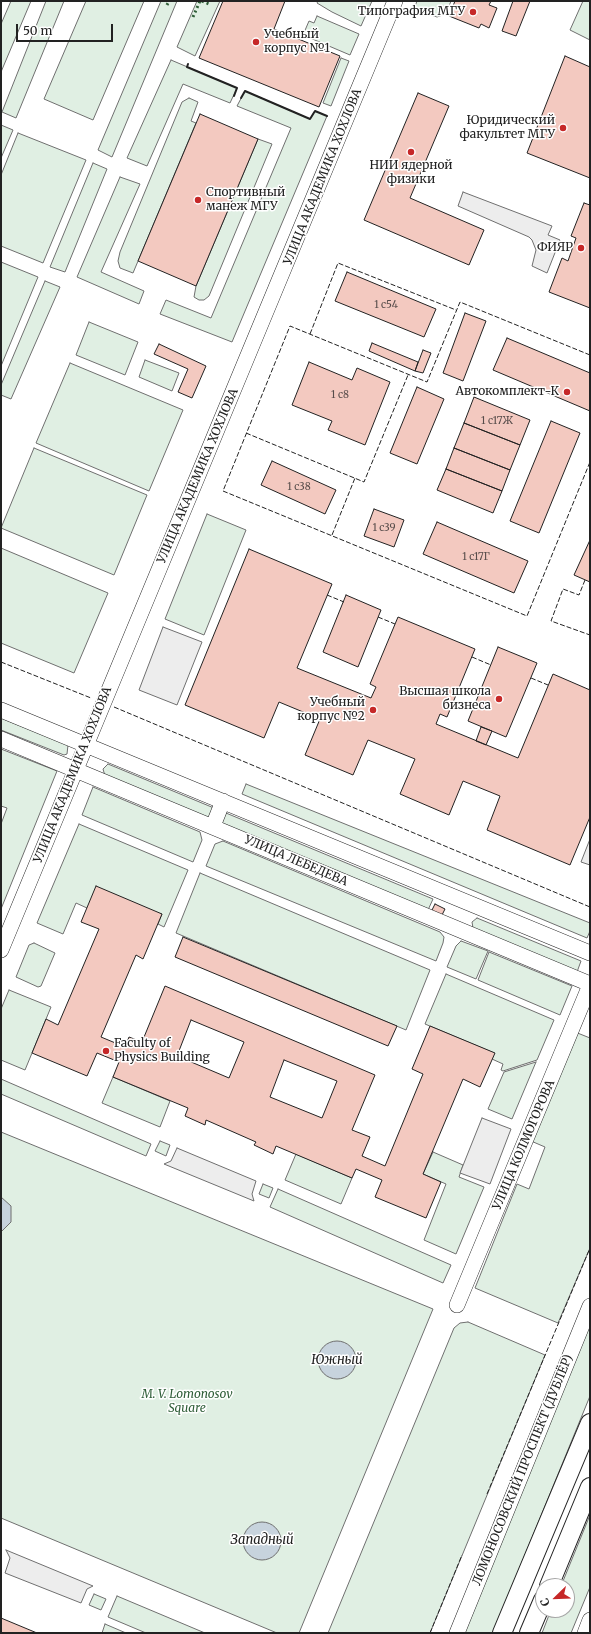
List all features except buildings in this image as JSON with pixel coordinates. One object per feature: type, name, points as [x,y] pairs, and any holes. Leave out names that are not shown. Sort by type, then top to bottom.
[{"type":"main road","points":[[502,1633],[590,1423]]},
{"type":"main road","points":[[552,1578],[590,1487]]},
{"type":"main road","points":[[529,1633],[535,1618]]},
{"type":"street","name":"УЛИЦА АКАДЕМИКА ХОХЛОВА","points":[[1,950],[395,1]]},
{"type":"street","points":[[1,710],[590,953]]},
{"type":"street","name":"УЛИЦА ЛЕБЕДЕВА","points":[[1,739],[590,984]]},
{"type":"street","points":[[213,826],[223,801]]},
{"type":"street","name":"УЛИЦА КОЛМОГОРОВА","points":[[457,1305],[590,984]]},
{"type":"street","name":"ЛОМОНОСОВСКИЙ ПРОСПЕКТ (ДУБЛЁР)","points":[[457,1633],[590,1306]]},
{"type":"street","points":[[585,1633],[590,1620]]},
{"type":"green space","points":[[11,1],[31,1],[1,72],[1,24]]},
{"type":"green space","points":[[46,1],[64,1],[16,118],[2,112]]},
{"type":"green space","points":[[86,1],[144,1],[93,120],[44,99]]},
{"type":"green space","points":[[161,1],[177,1],[112,157],[98,150]]},
{"type":"green space","points":[[197,1],[220,1],[195,56],[177,47]]},
{"type":"green space","points":[[318,1],[372,1],[361,26],[332,12],[317,3]]},
{"type":"green space","points":[[417,1],[451,1],[446,14],[437,17],[414,9]]},
{"type":"green space","points":[[583,1],[590,1],[590,40],[570,30]]},
{"type":"green space","points":[[317,16],[359,34],[350,55],[303,35],[309,21],[314,23]]},
{"type":"green space","points":[[341,58],[349,61],[331,106],[323,103]]},
{"type":"green space","points":[[171,60],[237,88],[230,103],[183,84],[147,166],[127,158]]},
{"type":"green space","points":[[245,91],[310,119],[315,111],[327,116],[232,342],[160,314],[166,300],[211,318],[291,128],[237,106]]},
{"type":"green space","points":[[189,98],[198,102],[191,121],[196,123],[133,273],[120,268],[118,261],[120,252],[182,102]]},
{"type":"green space","points":[[1,125],[13,130],[1,158]]},
{"type":"green space","points":[[18,133],[86,160],[43,263],[1,246],[1,175]]},
{"type":"green space","points":[[258,139],[272,144],[209,296],[204,300],[199,300],[194,297],[196,286]]},
{"type":"green space","points":[[93,163],[107,169],[65,272],[50,267]]},
{"type":"green space","points":[[120,177],[140,184],[101,272],[144,291],[139,304],[77,277]]},
{"type":"green space","points":[[1,262],[38,277],[1,366]]},
{"type":"green space","points":[[45,281],[60,287],[11,399],[1,395],[1,385]]},
{"type":"green space","points":[[89,322],[138,342],[125,375],[76,355]]},
{"type":"green space","points":[[145,360],[179,373],[172,391],[139,377]]},
{"type":"green space","points":[[70,363],[183,410],[149,491],[36,443]]},
{"type":"green space","points":[[34,448],[147,495],[114,575],[1,528]]},
{"type":"green space","points":[[207,514],[246,530],[204,635],[165,619]]},
{"type":"green space","points":[[1,548],[108,593],[74,673],[1,643]]},
{"type":"green space","points":[[1,718],[68,745],[67,754],[64,755],[1,730]]},
{"type":"green space","points":[[1,749],[57,771],[1,909],[1,824],[7,808],[1,806]]},
{"type":"green space","points":[[108,764],[433,899],[428,910],[105,776],[103,769]]},
{"type":"green space","points":[[246,784],[590,923],[590,931],[587,938],[242,794]]},
{"type":"green space","points":[[93,787],[200,832],[202,840],[193,862],[82,815]]},
{"type":"green space","points":[[79,824],[188,870],[164,927],[158,924],[162,914],[87,908],[76,903],[63,934],[37,923]]},
{"type":"green space","points":[[223,841],[440,932],[444,937],[436,961],[206,866],[215,844]]},
{"type":"green space","points":[[200,873],[430,970],[406,1030],[176,933]]},
{"type":"green space","points":[[477,918],[581,961],[577,972],[473,928],[472,922]]},
{"type":"green space","points":[[461,941],[488,951],[476,979],[447,967],[456,946]]},
{"type":"green space","points":[[34,943],[55,953],[41,986],[38,987],[16,977],[29,945]]},
{"type":"green space","points":[[489,952],[572,986],[560,1015],[478,980]]},
{"type":"green space","points":[[446,974],[554,1020],[537,1060],[503,1071],[501,1070],[503,1064],[492,1059],[494,1053],[425,1024]]},
{"type":"green space","points":[[9,990],[51,1007],[25,1070],[1,1060],[1,1009]]},
{"type":"green space","points":[[575,1032],[590,1038],[590,1248],[558,1323],[475,1288],[517,1184],[529,1189],[545,1147],[531,1141]]},
{"type":"green space","points":[[536,1062],[512,1119],[488,1109],[504,1072]]},
{"type":"green space","points":[[113,1077],[170,1101],[160,1127],[102,1103]]},
{"type":"green space","points":[[1,1079],[151,1144],[146,1156],[1,1094]]},
{"type":"green space","name":"M. V. Lomonosov Square","points":[[1,1132],[433,1309],[299,1633],[277,1633],[1,1518]]},
{"type":"green space","points":[[160,1141],[170,1145],[166,1156],[155,1151]]},
{"type":"green space","points":[[433,1152],[463,1165],[459,1177],[484,1187],[456,1254],[424,1240],[446,1184],[423,1174]]},
{"type":"green space","points":[[296,1154],[352,1178],[341,1204],[285,1180]]},
{"type":"green space","points":[[263,1184],[273,1188],[269,1198],[259,1194]]},
{"type":"green space","points":[[278,1189],[451,1265],[443,1283],[270,1207]]},
{"type":"green space","points":[[590,1320],[590,1396],[493,1633],[461,1633]]},
{"type":"green space","points":[[468,1322],[545,1355],[430,1633],[328,1633],[454,1328],[460,1323]]},
{"type":"green space","points":[[590,1515],[590,1587],[571,1633],[542,1633],[548,1618],[575,1618],[575,1578],[564,1578]]},
{"type":"green space","points":[[94,1594],[106,1599],[101,1610],[89,1605]]},
{"type":"green space","points":[[117,1596],[205,1633],[146,1633],[108,1617]]},
{"type":"green space","points":[[105,1624],[126,1633],[102,1633]]},
{"type":"shaded area","points":[[463,192],[552,226],[548,235],[560,240],[547,273],[532,266],[536,250],[532,240],[529,237],[458,206]]},
{"type":"shaded area","points":[[163,627],[202,642],[177,705],[139,690]]},
{"type":"shaded area","points":[[590,839],[590,865],[581,862]]},
{"type":"shaded area","points":[[482,1118],[511,1129],[490,1184],[460,1173]]},
{"type":"shaded area","points":[[177,1148],[256,1181],[252,1194],[254,1201],[164,1164],[171,1161]]},
{"type":"shaded area","points":[[6,1550],[93,1586],[87,1589],[81,1603],[5,1573],[10,1558]]},
{"type":"water","points":[[1,1197],[11,1206],[11,1222],[1,1232]]},
{"type":"water","name":"Южный","points":[[333,1341],[341,1341],[351,1346],[355,1353],[355,1367],[351,1374],[341,1379],[333,1379],[323,1374],[321,1371],[318,1364],[318,1356],[323,1346],[326,1344]]},
{"type":"water","name":"Западный","points":[[258,1522],[266,1522],[276,1527],[280,1534],[280,1548],[276,1555],[266,1560],[258,1560],[248,1555],[246,1552],[243,1545],[243,1537],[248,1527],[251,1525]]},
{"type":"hedge","points":[[167,5],[169,1]]},
{"type":"hedge","points":[[193,17],[200,1]]},
{"type":"hedge","points":[[202,1],[209,4]]},
{"type":"fence","points":[[310,334],[338,263],[456,310]]},
{"type":"fence","points":[[590,355],[460,302],[427,382],[290,326],[223,491],[527,616],[590,462]]},
{"type":"fence","points":[[246,433],[364,482],[408,375]]},
{"type":"fence","points":[[332,535],[355,478]]},
{"type":"fence","points":[[585,580],[579,595],[563,589],[551,621],[590,635]]},
{"type":"fence","points":[[327,595],[344,602]]},
{"type":"fence","points":[[378,617],[395,624]]},
{"type":"fence","points":[[472,657],[491,665]]},
{"type":"fence","points":[[1,662],[91,698]]},
{"type":"fence","points":[[531,678],[548,685]]},
{"type":"fence","points":[[114,707],[590,907]]},
{"type":"fence","points":[[487,1494],[590,1248]]},
{"type":"fence","points":[[430,1633],[462,1555]]},
{"type":"wall","points":[[188,64],[187,67],[237,88],[234,96]]},
{"type":"wall","points":[[241,98],[245,91],[310,119],[315,111],[327,116]]},
{"type":"place","name":"Типография МГУ","points":[[473,12]]},
{"type":"place","name":"Учебный корпус №1","points":[[256,42]]},
{"type":"place","name":"Юридический факультет МГУ","points":[[563,128]]},
{"type":"place","name":"НИИ ядерной физики","points":[[411,152]]},
{"type":"place","name":"Спортивный манеж МГУ","points":[[198,200]]},
{"type":"place","name":"ФИЯР","points":[[581,248]]},
{"type":"place","name":"Автокомплект-К","points":[[567,392]]},
{"type":"place","name":"Высшая школа бизнеса","points":[[499,699]]},
{"type":"place","name":"Учебный корпус №2","points":[[373,710]]},
{"type":"place","name":"Faculty of Physics Building","points":[[106,1051]]}]
